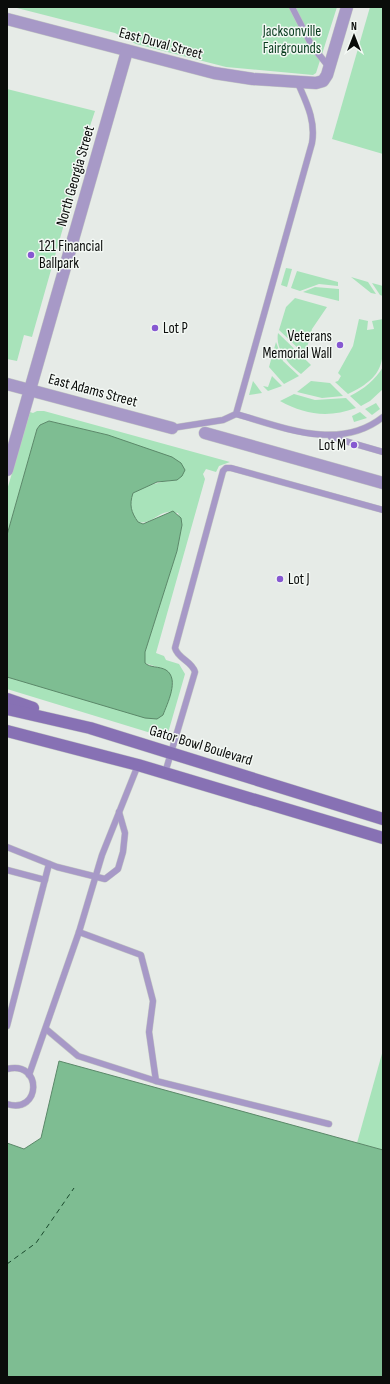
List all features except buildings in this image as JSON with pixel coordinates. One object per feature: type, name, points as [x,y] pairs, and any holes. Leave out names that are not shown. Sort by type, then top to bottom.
[{"type":"main road","points":[[7,699],[90,728]]},
{"type":"main road","name":"Gator Bowl Boulevard","points":[[7,710],[90,728],[383,819]]},
{"type":"main road","points":[[7,731],[165,772],[383,838]]},
{"type":"main road","points":[[7,737],[54,742]]},
{"type":"street","points":[[329,67],[347,7]]},
{"type":"street","name":"East Duval Street","points":[[7,19],[127,51],[234,77],[310,83],[323,81],[329,67]]},
{"type":"street","name":"North Georgia Street","points":[[7,470],[127,51]]},
{"type":"street","name":"East Adams Street","points":[[7,384],[172,428]]},
{"type":"street","points":[[205,433],[383,483]]},
{"type":"lane","points":[[292,7],[312,46],[329,67]]},
{"type":"lane","points":[[236,414],[312,144],[314,128],[312,116],[297,81]]},
{"type":"lane","points":[[172,428],[223,420],[236,414],[300,432],[329,436],[383,452]]},
{"type":"lane","points":[[329,436],[359,430],[383,417]]},
{"type":"lane","points":[[165,772],[195,672],[191,665],[176,652],[175,648],[223,471],[226,468],[231,468],[383,510]]},
{"type":"lane","points":[[30,1075],[79,932],[94,877],[138,765]]},
{"type":"lane","points":[[7,847],[49,864],[105,880],[118,869],[123,852],[125,834],[119,812]]},
{"type":"lane","points":[[7,1026],[49,864]]},
{"type":"lane","points":[[7,870],[45,880]]},
{"type":"lane","points":[[79,932],[141,955],[153,1001],[149,1032],[156,1081]]},
{"type":"lane","points":[[46,1029],[78,1056],[156,1081],[329,1124]]},
{"type":"lane","points":[[7,1069],[19,1068],[30,1075],[34,1086],[31,1096],[23,1104],[17,1106],[7,1104]]},
{"type":"green space","name":"Jacksonville Fairgrounds","points":[[13,7],[337,7],[316,73],[313,75],[226,67],[136,44],[115,33]]},
{"type":"green space","points":[[370,7],[383,7],[383,154],[332,139]]},
{"type":"green space","name":"121 Financial Ballpark","points":[[7,89],[95,111],[74,174],[78,175],[32,337],[24,335],[17,361],[7,359]]},
{"type":"green space","points":[[286,268],[292,269],[287,287],[281,285]]},
{"type":"green space","points":[[297,271],[338,282],[338,286],[319,284],[300,291],[291,288]]},
{"type":"green space","points":[[351,277],[368,282],[376,294],[371,293]]},
{"type":"green space","points":[[372,283],[383,286],[383,296],[380,295]]},
{"type":"green space","points":[[315,287],[339,289],[339,301],[303,292]]},
{"type":"green space","points":[[295,298],[327,307],[312,329],[305,355],[279,330],[286,307]]},
{"type":"green space","points":[[359,319],[368,321],[367,330],[374,329],[372,321],[383,319],[383,355],[381,364],[371,380],[348,394],[335,382],[338,381],[341,376],[338,373],[353,346]]},
{"type":"green space","points":[[278,333],[311,365],[301,374],[288,362],[281,351]]},
{"type":"green space","points":[[276,342],[283,361],[299,376],[284,384],[269,367]]},
{"type":"green space","points":[[383,367],[383,389],[370,401],[361,406],[350,396],[369,384]]},
{"type":"green space","points":[[272,376],[282,386],[268,391],[263,386],[268,387]]},
{"type":"green space","points":[[253,381],[262,393],[249,395]]},
{"type":"green space","points":[[311,381],[330,383],[343,396],[322,398],[297,392]]},
{"type":"green space","points":[[294,394],[315,400],[346,398],[356,408],[336,413],[317,414],[289,406],[280,401]]},
{"type":"green space","points":[[376,403],[380,409],[372,415],[365,409]]},
{"type":"green space","points":[[37,411],[44,411],[230,462],[219,466],[216,472],[206,469],[203,474],[205,479],[156,653],[164,656],[166,660],[179,664],[185,674],[168,733],[164,737],[7,689],[7,677],[163,715],[173,683],[157,667],[145,663],[145,652],[177,551],[182,525],[178,513],[170,512],[160,514],[147,522],[138,522],[132,512],[131,501],[133,493],[144,487],[177,480],[108,435],[49,421],[40,425],[37,429],[7,535],[7,490],[30,412],[33,413]]},
{"type":"green space","points":[[360,412],[367,418],[354,422],[352,416]]},
{"type":"green space","points":[[383,1050],[383,1150],[357,1143]]},
{"type":"shaded area","points":[[49,421],[108,435],[172,457],[181,463],[185,470],[182,476],[177,480],[157,482],[133,493],[131,501],[132,512],[138,522],[143,524],[173,511],[181,518],[182,525],[177,551],[145,652],[145,663],[149,666],[166,670],[172,679],[171,692],[167,705],[163,715],[157,719],[145,718],[7,677],[7,535],[37,429],[40,425]]},
{"type":"shaded area","points":[[59,1061],[383,1150],[383,1377],[7,1377],[7,1143],[24,1149],[41,1138]]},
{"type":"ferry route","points":[[7,1264],[36,1243],[74,1188]]},
{"type":"place","name":"121 Financial Ballpark","points":[[31,255]]},
{"type":"place","name":"Lot P","points":[[155,328]]},
{"type":"place","name":"Veterans Memorial Wall","points":[[340,345]]},
{"type":"place","name":"Lot M","points":[[354,445]]},
{"type":"place","name":"Lot J","points":[[280,579]]}]
